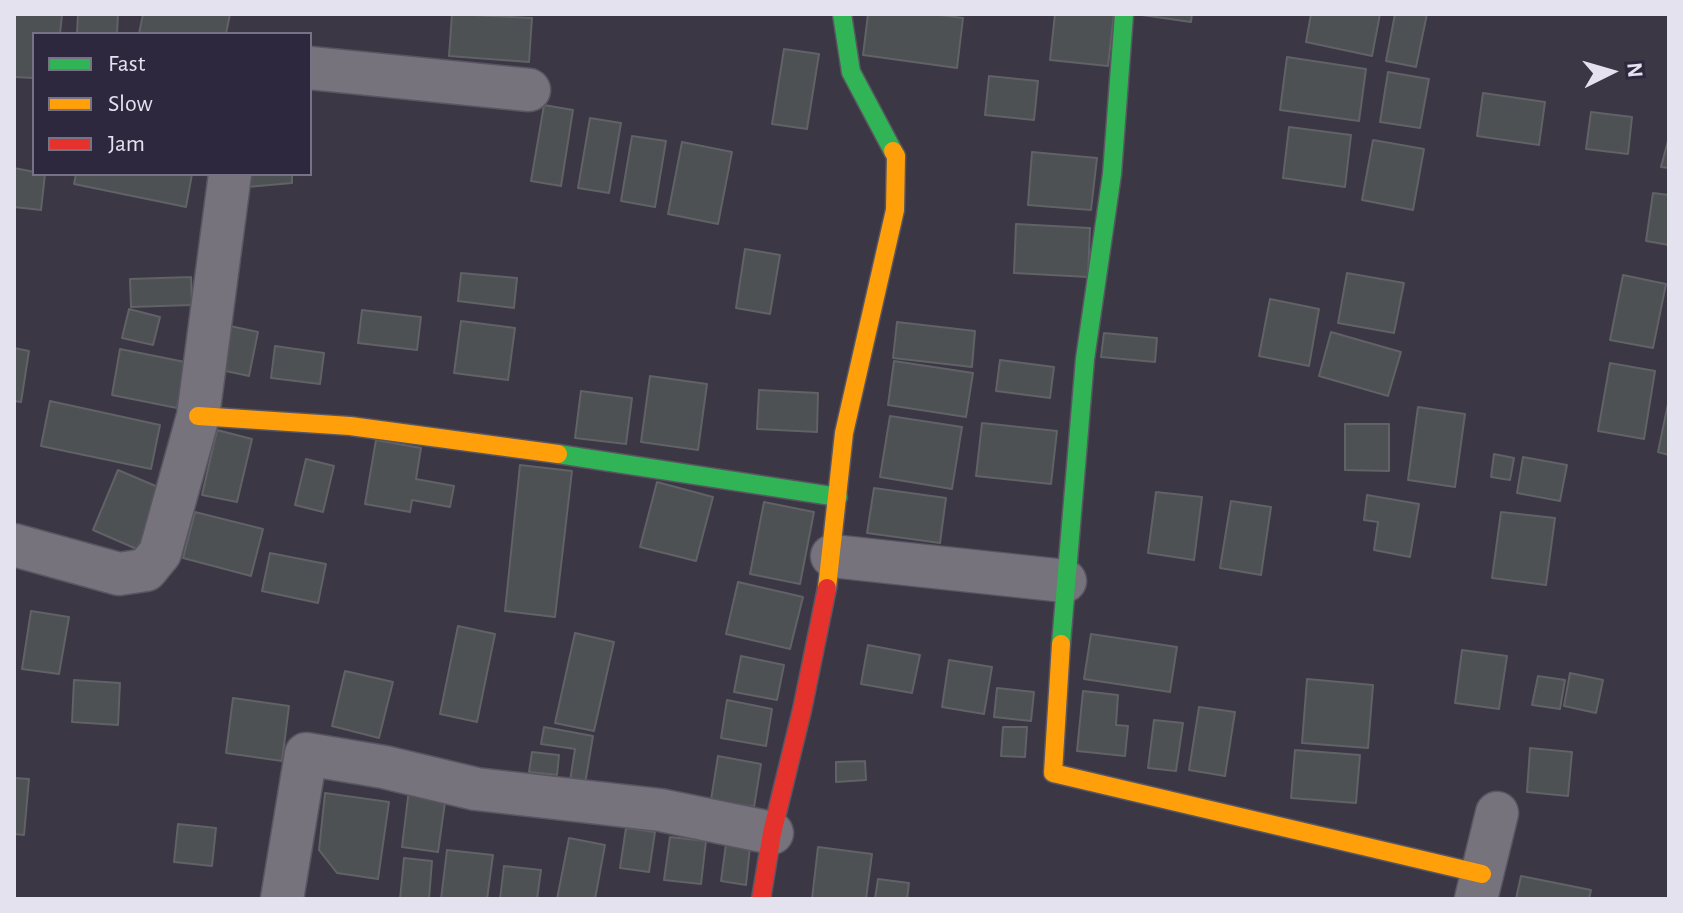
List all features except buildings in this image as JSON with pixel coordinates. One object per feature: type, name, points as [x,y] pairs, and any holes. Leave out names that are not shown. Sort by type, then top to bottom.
[{"type":"street","points":[[761,899],[772,833],[802,710],[832,556],[844,433],[895,210],[896,156],[851,72],[842,14]]},
{"type":"street","points":[[1124,14],[1112,174],[1085,359],[1065,581],[1053,773],[1479,886],[1497,813]]},
{"type":"street","points":[[312,68],[529,90]]},
{"type":"street","points":[[14,545],[119,574],[146,570],[160,553],[198,416],[230,176]]},
{"type":"street","points":[[198,416],[350,426],[838,497]]},
{"type":"street","points":[[832,556],[1065,581]]},
{"type":"street","points":[[282,899],[306,754],[384,767],[476,789],[660,810],[772,833]]},
{"type":"traffic: fast","points":[[842,14],[851,72],[893,151]]},
{"type":"traffic: fast","points":[[1061,644],[1085,359],[1112,174],[1124,14]]},
{"type":"traffic: fast","points":[[558,454],[838,497]]},
{"type":"traffic: slow","points":[[827,588],[844,433],[895,210],[896,156],[893,151]]},
{"type":"traffic: slow","points":[[198,416],[350,426],[558,454]]},
{"type":"traffic: slow","points":[[1061,644],[1053,773],[1482,874]]},
{"type":"traffic: jam","points":[[761,899],[772,833],[827,588]]}]
